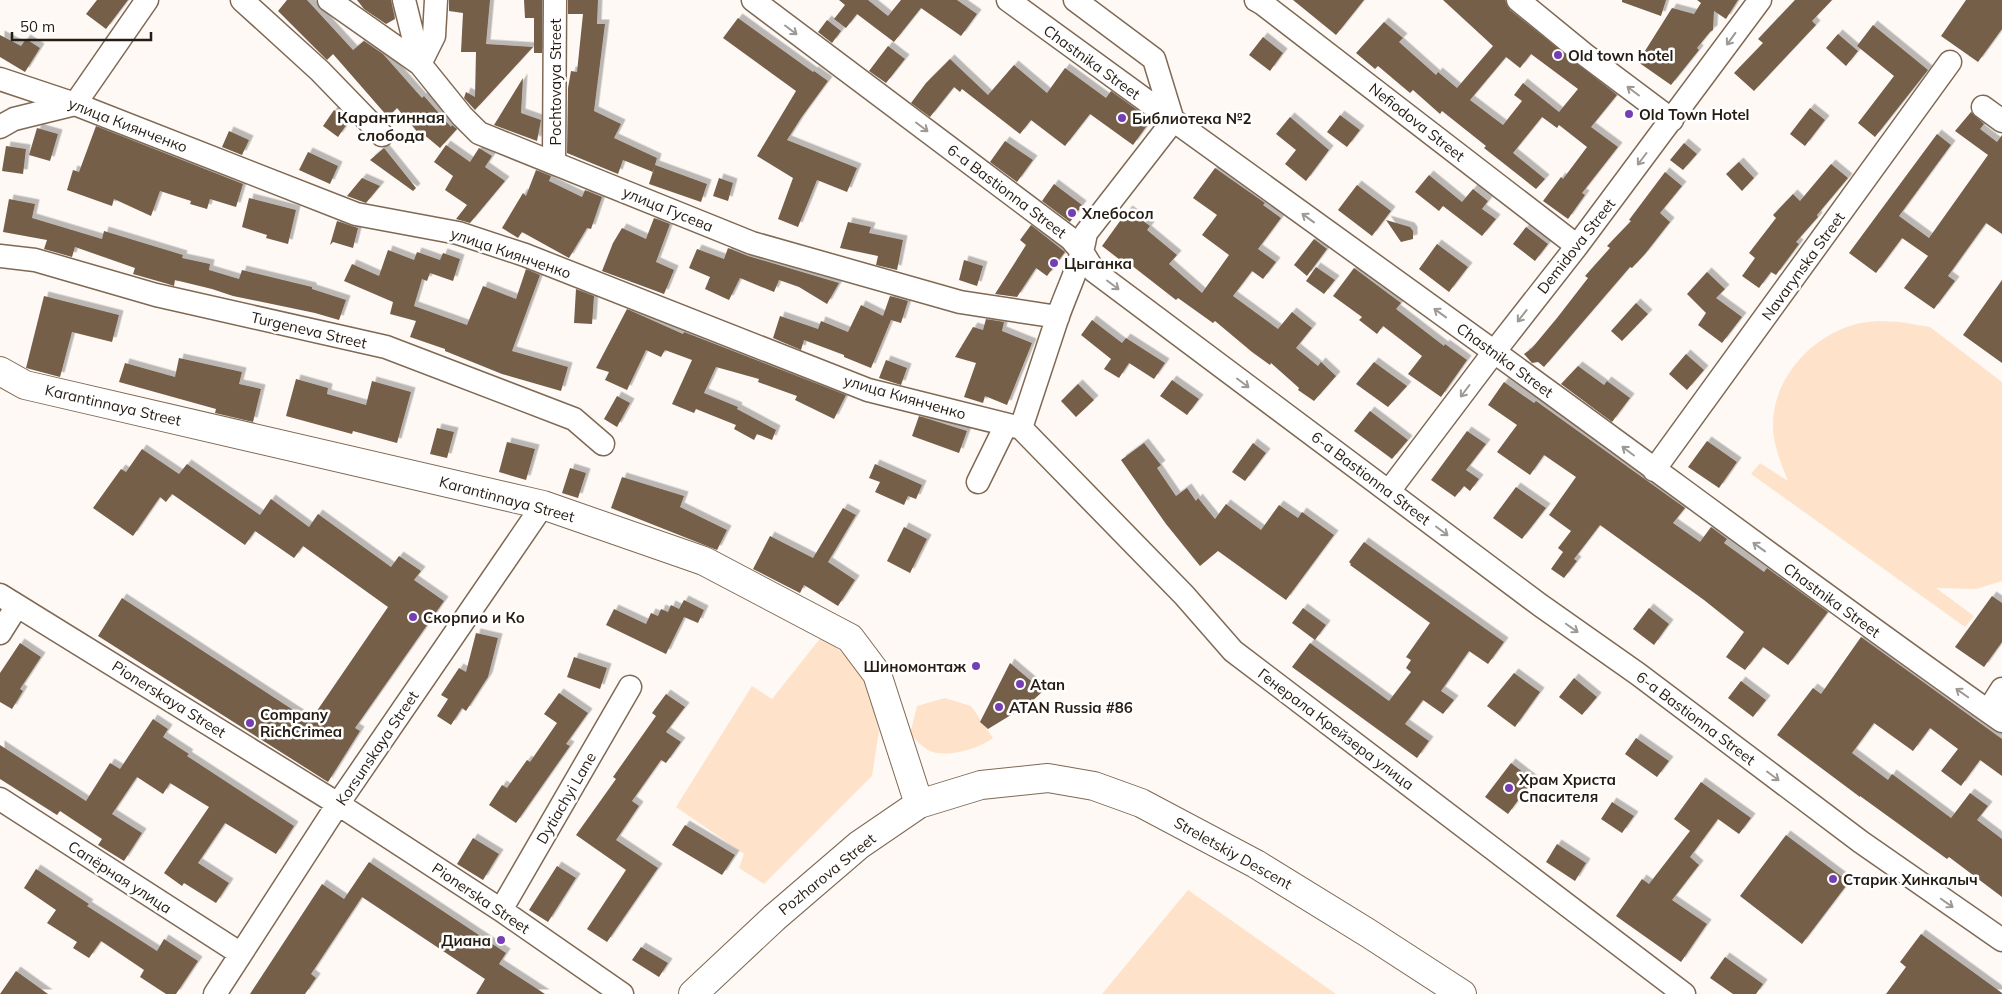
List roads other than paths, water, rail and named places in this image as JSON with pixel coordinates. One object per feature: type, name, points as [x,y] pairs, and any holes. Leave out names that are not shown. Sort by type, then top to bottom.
[{"type":"main road","name":"Karantinnaya Street","points":[[0,370],[25,385],[543,505],[704,561],[850,638],[877,674],[919,804]]},
{"type":"main road","name":"Streletskiy Descent","points":[[981,785],[1048,778],[1094,786],[1141,803],[1256,864],[1462,994]]},
{"type":"main road","name":"Pozharova Street","points":[[694,994],[774,918],[846,856],[919,804],[981,785]]},
{"type":"street","points":[[0,127],[14,119],[75,104],[147,0]]},
{"type":"street","points":[[242,0],[320,71],[382,135]]},
{"type":"street","name":"улица Гусева","points":[[329,0],[420,64],[462,116],[479,133],[752,243],[960,302],[1058,317]]},
{"type":"street","points":[[404,0],[420,64]]},
{"type":"street","points":[[420,64],[434,36],[436,0]]},
{"type":"street","name":"Pochtovaya Street","points":[[554,163],[555,0]]},
{"type":"street","name":"6-a Bastionna Street","points":[[753,0],[1071,239],[1083,253],[1094,271],[1540,605],[1638,674],[1876,853],[2002,940]]},
{"type":"street","name":"Chastnika Street","points":[[1008,0],[1173,122],[1494,352],[1995,716]]},
{"type":"street","points":[[978,482],[1014,427],[1083,253],[1086,233],[1173,122],[1154,60],[1075,0]]},
{"type":"street","name":"Nefiodova Street","points":[[1256,0],[1577,246]]},
{"type":"street","points":[[1518,0],[1584,54],[1672,120]]},
{"type":"street","name":"Demidova Street","points":[[1389,491],[1577,246],[1760,0]]},
{"type":"street","name":"Navarynska Street","points":[[1654,470],[1950,62]]},
{"type":"street","name":"улица Киянченко","points":[[0,79],[75,104],[356,214],[458,232],[525,255],[868,390],[1014,427]]},
{"type":"street","points":[[1983,106],[2002,121]]},
{"type":"street","name":"Turgeneva Street","points":[[0,256],[35,260],[156,295],[386,347],[574,419],[603,444]]},
{"type":"street","name":"Генерала Крейзера улица","points":[[1014,427],[1184,595],[1233,651],[1684,994]]},
{"type":"street","name":"Korsunskaya Street","points":[[215,994],[338,804],[543,505]]},
{"type":"street","points":[[0,633],[9,600]]},
{"type":"street","name":"Pionerskaya Street","points":[[9,600],[338,804]]},
{"type":"street","name":"Dytiachyi Lane","points":[[501,910],[630,687]]},
{"type":"street","points":[[1995,716],[2002,689]]},
{"type":"street","name":"Сапёрная улица","points":[[0,799],[241,954]]},
{"type":"street","name":"Pionerska Street","points":[[338,804],[501,910],[622,994]]},
{"type":"place","name":"Old town hotel","points":[[1558,55]]},
{"type":"place","name":"Old Town Hotel","points":[[1629,114]]},
{"type":"place","name":"Библиотека №2","points":[[1122,118]]},
{"type":"place","name":"Хлебосол","points":[[1072,213]]},
{"type":"place","name":"Цыганка","points":[[1054,263]]},
{"type":"place","name":"Скорпио и Ко","points":[[413,617]]},
{"type":"place","name":"Шиномонтаж","points":[[976,666]]},
{"type":"place","name":"Atan","points":[[1020,684]]},
{"type":"place","name":"ATAN Russia #86","points":[[999,707]]},
{"type":"place","name":"Company RichCrimea","points":[[250,723]]},
{"type":"place","name":"Храм Христа Спасителя","points":[[1509,788]]},
{"type":"place","name":"Старик Хинкалыч","points":[[1833,879]]},
{"type":"place","name":"Диана","points":[[501,940]]},
{"type":"district","name":"Карантинная слобода","points":[[391,126]]}]
